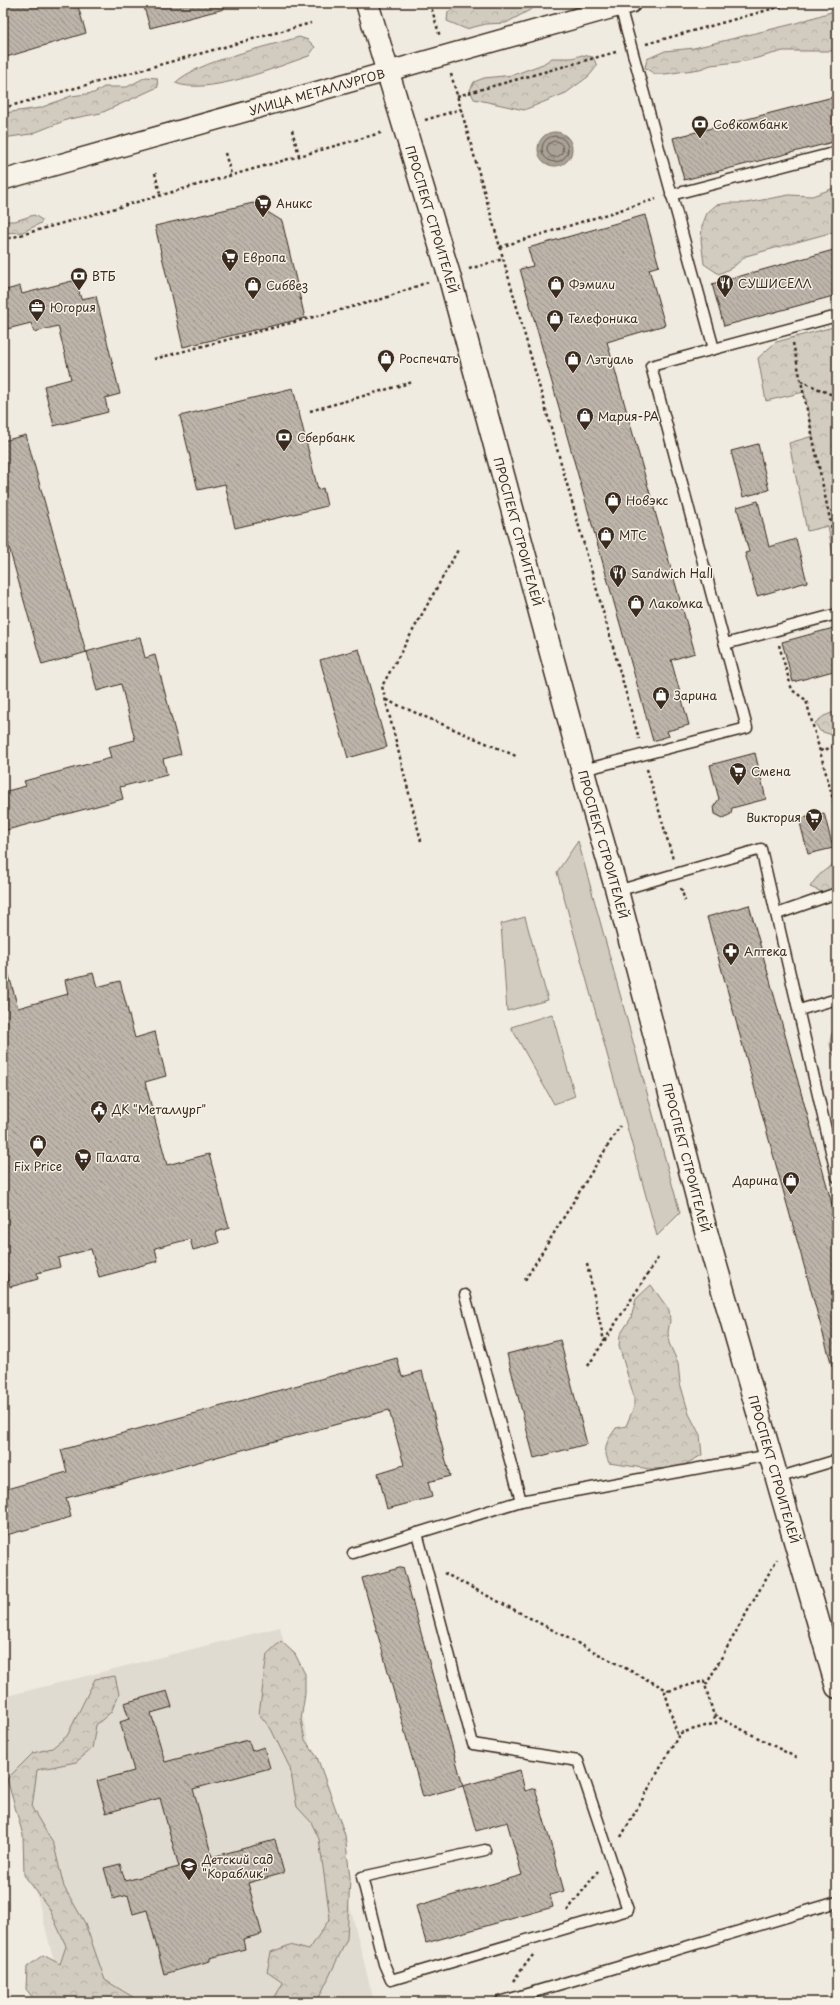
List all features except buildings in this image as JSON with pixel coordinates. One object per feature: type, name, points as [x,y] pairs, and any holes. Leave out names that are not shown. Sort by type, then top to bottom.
[{"type":"street","name":"ПРОСПЕКТ СТРОИТЕЛЕЙ","points":[[367,3],[449,275],[617,891],[706,1235],[837,1687]]},
{"type":"street","name":"УЛИЦА МЕТАЛЛУРГОВ","points":[[3,180],[626,5]]},
{"type":"lane","points":[[626,5],[670,195],[714,349]]},
{"type":"lane","points":[[670,195],[837,152]]},
{"type":"lane","points":[[583,770],[747,728],[650,366],[837,316]]},
{"type":"lane","points":[[725,644],[837,614]]},
{"type":"lane","points":[[617,891],[762,849],[837,1177]]},
{"type":"lane","points":[[777,914],[837,893]]},
{"type":"lane","points":[[799,1010],[837,999]]},
{"type":"lane","points":[[465,1295],[521,1501]]},
{"type":"lane","points":[[353,1553],[521,1501],[770,1455]]},
{"type":"lane","points":[[777,1478],[837,1460]]},
{"type":"lane","points":[[418,1533],[473,1744],[578,1761],[628,1910],[391,1980],[384,1964],[362,1877],[485,1850]]},
{"type":"lane","points":[[500,2002],[837,1902]]},
{"type":"path","points":[[430,3],[685,901]]},
{"type":"path","points":[[3,108],[311,23]]},
{"type":"path","points":[[3,240],[160,194],[404,127],[461,109]]},
{"type":"path","points":[[292,130],[299,155]]},
{"type":"path","points":[[225,154],[231,174]]},
{"type":"path","points":[[154,173],[160,194]]},
{"type":"path","points":[[500,247],[670,195]]},
{"type":"path","points":[[154,359],[382,299]]},
{"type":"path","points":[[790,329],[837,553]]},
{"type":"path","points":[[801,381],[837,397]]},
{"type":"path","points":[[310,411],[412,382]]},
{"type":"path","points":[[421,841],[382,686],[459,548]]},
{"type":"path","points":[[775,631],[792,690],[806,700],[837,814]]},
{"type":"path","points":[[386,700],[516,756]]},
{"type":"path","points":[[820,751],[837,746]]},
{"type":"path","points":[[525,1280],[620,1126]]},
{"type":"path","points":[[588,1366],[658,1258]]},
{"type":"path","points":[[587,1264],[604,1342]]},
{"type":"path","points":[[706,1686],[777,1560],[776,1554]]},
{"type":"path","points":[[425,1563],[669,1691]]},
{"type":"path","points":[[512,1983],[609,1857],[680,1734],[716,1723],[704,1681],[665,1692],[677,1734],[680,1734]]},
{"type":"path","points":[[714,1715],[799,1759]]},
{"type":"shaded area","name":"Детский сад \"Кораблик\"","points":[[280,1627],[374,2002],[64,2002],[3,1759],[3,1697]]},
{"type":"green space","points":[[465,3],[548,3],[539,5],[506,23],[486,24],[466,29],[447,21],[448,12]]},
{"type":"green space","points":[[837,10],[837,51],[783,51],[746,61],[711,65],[700,69],[665,74],[655,74],[645,68],[647,59],[665,51],[694,48],[793,24]]},
{"type":"green space","points":[[299,37],[308,40],[315,47],[309,56],[261,73],[223,83],[205,86],[189,86],[175,83],[199,68],[216,61]]},
{"type":"green space","points":[[582,55],[593,57],[597,66],[589,76],[566,93],[524,110],[474,99],[470,90],[474,82],[484,78],[513,75],[543,64],[552,58],[572,58]]},
{"type":"green space","points":[[146,77],[157,78],[158,87],[101,113],[69,119],[31,134],[3,138],[3,114],[40,108],[71,96],[94,93],[104,87],[127,87]]},
{"type":"green space","points":[[837,187],[837,231],[746,256],[733,267],[719,274],[704,264],[701,240],[702,226],[707,213],[716,205],[746,203],[789,195],[812,196]]},
{"type":"green space","points":[[34,215],[42,220],[41,223],[23,232],[3,233],[3,221],[15,221]]},
{"type":"green space","points":[[837,326],[837,578],[828,526],[807,531],[789,443],[813,436],[804,392],[766,401],[758,358],[776,342]]},
{"type":"green space","points":[[837,711],[837,734],[829,734],[820,731],[815,723],[824,716]]},
{"type":"green space","points":[[578,841],[680,1213],[657,1236],[557,872]]},
{"type":"green space","points":[[837,864],[837,889],[822,892],[810,887],[829,867]]},
{"type":"green space","points":[[525,917],[548,1000],[507,1011],[501,924]]},
{"type":"green space","points":[[552,1014],[575,1096],[554,1104],[511,1027]]},
{"type":"green space","points":[[837,1025],[837,1059],[832,1051],[830,1042],[832,1033]]},
{"type":"green space","points":[[651,1285],[669,1310],[669,1343],[678,1363],[680,1383],[689,1414],[700,1435],[702,1455],[679,1468],[650,1469],[609,1463],[606,1453],[606,1445],[610,1437],[616,1428],[626,1426],[634,1407],[634,1397],[619,1346],[620,1335],[631,1318],[636,1299]]},
{"type":"green space","points":[[281,1641],[295,1654],[305,1674],[305,1694],[301,1720],[305,1740],[317,1757],[345,1835],[350,1878],[347,1939],[317,2002],[272,2002],[283,1983],[267,1972],[271,1952],[290,1945],[309,1950],[330,1918],[319,1839],[311,1822],[297,1807],[290,1768],[271,1729],[259,1714],[267,1654]]},
{"type":"green space","points":[[115,1676],[119,1694],[111,1712],[96,1725],[92,1749],[76,1762],[37,1770],[32,1808],[54,1845],[64,1887],[85,1923],[105,1980],[141,2002],[36,2002],[26,1989],[27,1967],[43,1955],[60,1964],[66,1946],[49,1908],[24,1875],[23,1835],[7,1779],[33,1753],[52,1748],[67,1736],[95,1679]]},
{"type":"water","points":[[552,132],[558,132],[562,133],[569,139],[572,149],[571,156],[565,163],[558,166],[552,166],[548,165],[541,159],[538,152],[538,146],[539,142],[545,135]]},
{"type":"place","name":"Совкомбанк","points":[[700,139]]},
{"type":"place","name":"Аникс","points":[[263,218]]},
{"type":"place","name":"Европа","points":[[230,272]]},
{"type":"place","name":"ВТБ","points":[[79,291]]},
{"type":"place","name":"СУШИСЕЛЛ","points":[[725,298]]},
{"type":"place","name":"Фэмили","points":[[556,299]]},
{"type":"place","name":"Сибвез","points":[[253,300]]},
{"type":"place","name":"Югория","points":[[37,322]]},
{"type":"place","name":"Телефоника","points":[[555,333]]},
{"type":"place","name":"Роспечать","points":[[386,373]]},
{"type":"place","name":"Лэтуаль","points":[[573,374]]},
{"type":"place","name":"Мария-РА","points":[[585,431]]},
{"type":"place","name":"Сбербанк","points":[[284,452]]},
{"type":"place","name":"Новэкс","points":[[613,515]]},
{"type":"place","name":"МТС","points":[[606,550]]},
{"type":"place","name":"Sandwich Hall","points":[[618,588]]},
{"type":"place","name":"Лакомка","points":[[636,618]]},
{"type":"place","name":"Зарина","points":[[661,710]]},
{"type":"place","name":"Смена","points":[[738,786]]},
{"type":"place","name":"Виктория","points":[[814,832]]},
{"type":"place","name":"Аптека","points":[[731,966]]},
{"type":"place","name":"ДК \"Металлург\"","points":[[99,1124]]},
{"type":"place","name":"Fix Price","points":[[38,1158]]},
{"type":"place","name":"Палата","points":[[83,1172]]},
{"type":"place","name":"Дарина","points":[[791,1195]]},
{"type":"place","name":"Детский сад \"Кораблик\"","points":[[189,1881]]}]
